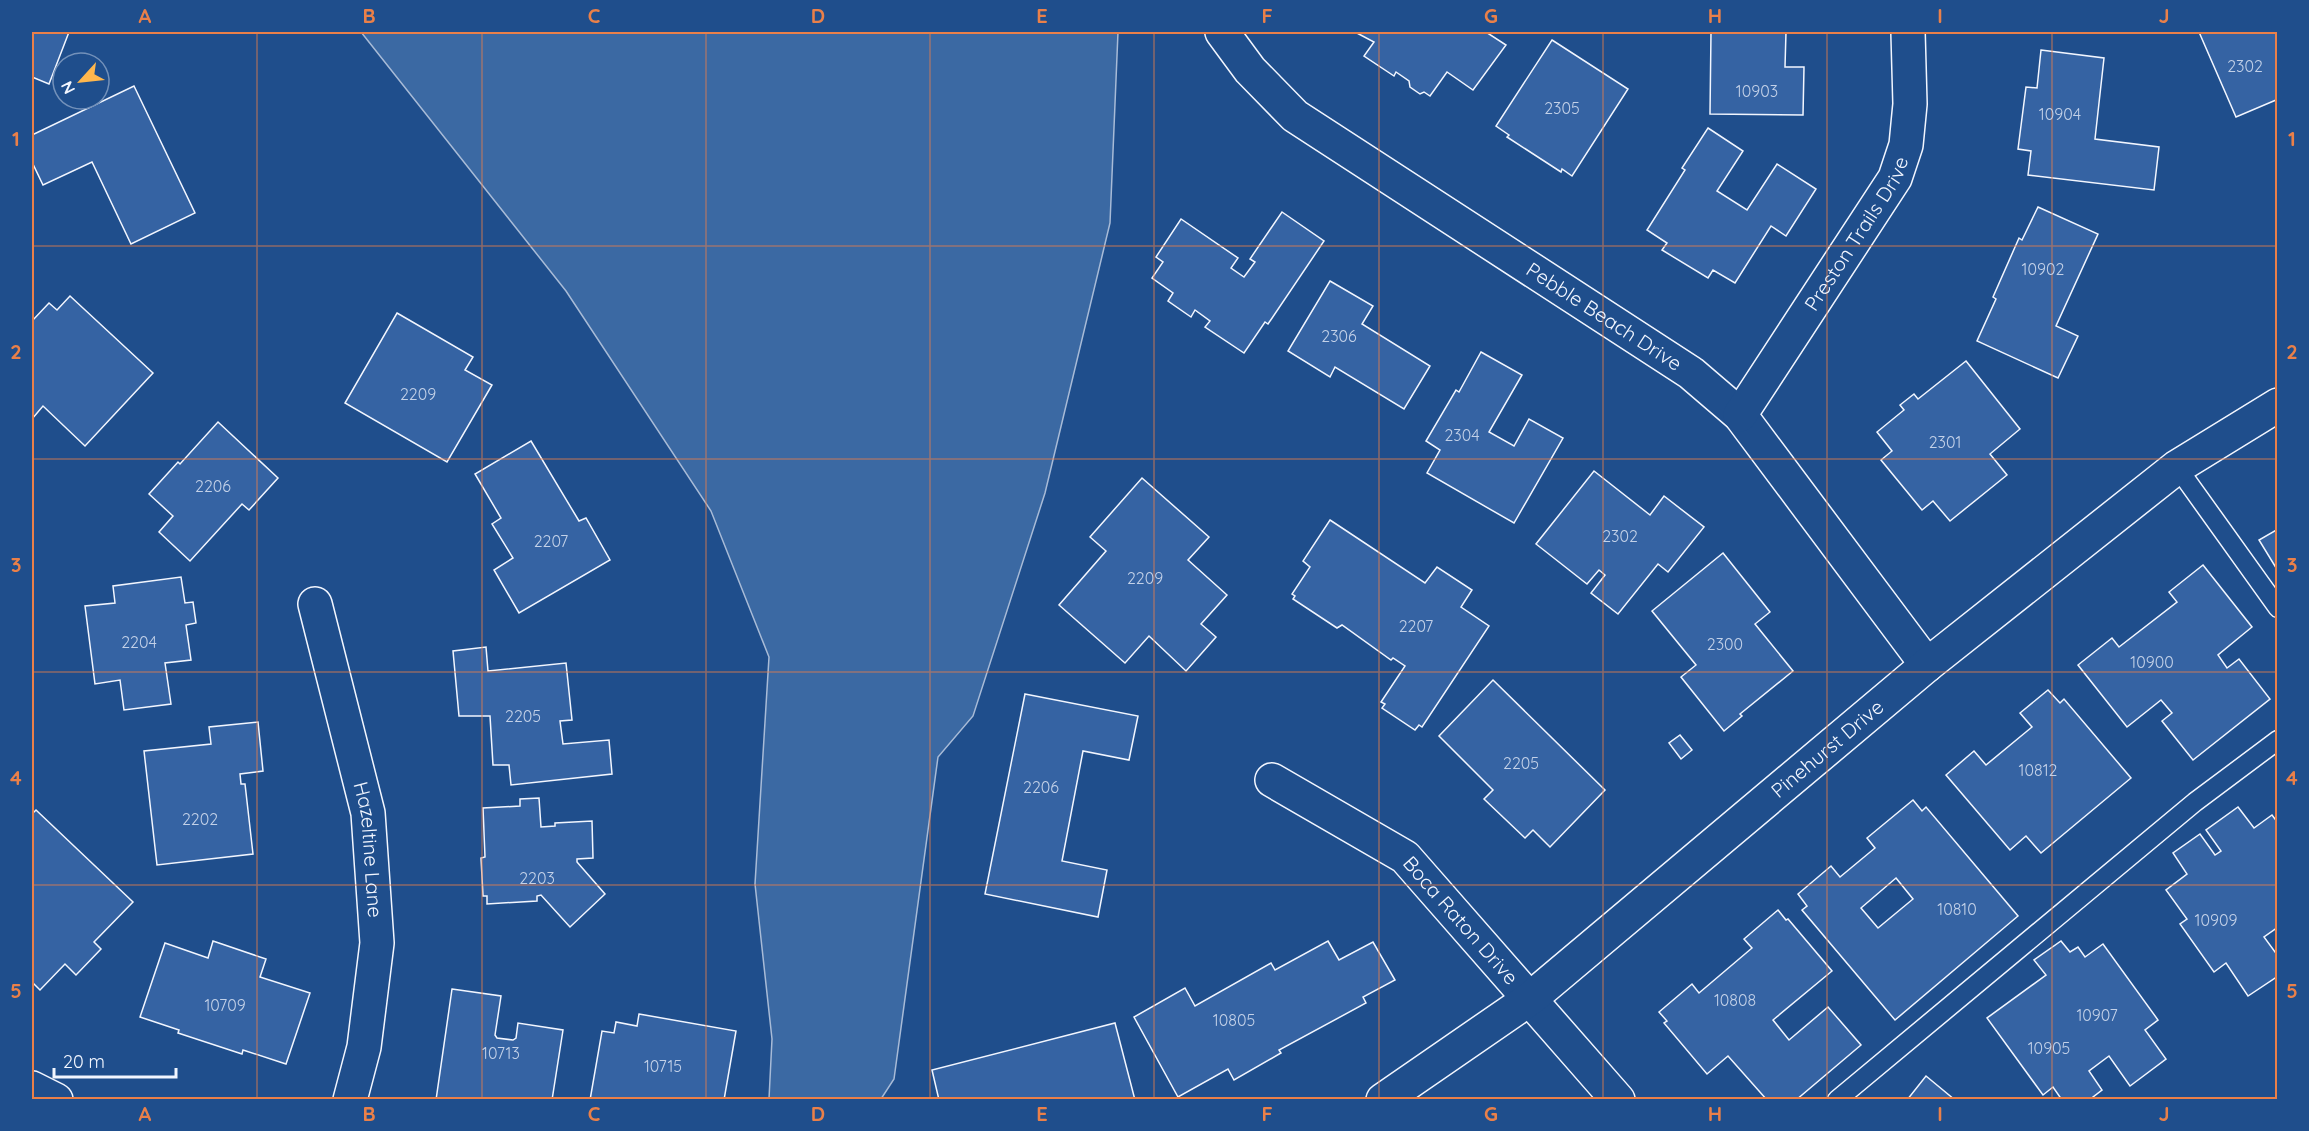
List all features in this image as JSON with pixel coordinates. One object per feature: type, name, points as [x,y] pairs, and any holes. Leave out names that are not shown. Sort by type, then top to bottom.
[{"type":"street","name":"Pebble Beach Drive","points":[[1222,32],[1250,70],[1295,116],[1691,373],[1740,416],[1927,665]]},
{"type":"street","name":"Preston Trails Drive","points":[[1740,416],[1895,178],[1906,145],[1910,104],[1908,32]]},
{"type":"street","name":"Pinehurst Drive","points":[[1383,1100],[1531,998],[1927,665],[2177,466],[2277,405]]},
{"type":"street","name":"Hazeltine Lane","points":[[315,604],[368,813],[376,919],[377,943],[364,1047],[350,1100]]},
{"type":"street","name":"Boca Raton Drive","points":[[1272,780],[1405,857],[1531,998],[1618,1100]]},
{"type":"street","points":[[32,1088],[56,1100]]},
{"type":"lane","points":[[2177,466],[2277,608]]},
{"type":"lane","points":[[1837,1100],[2195,802],[2277,740]]},
{"type":"water","points":[[361,32],[1118,32],[1110,223],[1045,493],[973,716],[938,757],[894,1079],[881,1099],[769,1099],[772,1039],[755,884],[769,657],[711,511],[566,291]]},
{"type":"building","points":[[32,32],[69,32],[62,51],[51,51],[49,84],[32,77]]},
{"type":"building","points":[[1355,32],[1486,32],[1506,45],[1473,90],[1447,72],[1430,96],[1424,92],[1420,94],[1410,87],[1409,81],[1396,72],[1394,76],[1364,56],[1374,42]]},
{"type":"building","points":[[1711,32],[1786,32],[1785,67],[1804,67],[1803,115],[1710,114]]},
{"type":"building","points":[[2199,32],[2278,32],[2278,103],[2276,100],[2236,117]]},
{"type":"building","points":[[1552,40],[1628,89],[1572,176],[1562,169],[1561,172],[1507,137],[1509,135],[1496,126]]},
{"type":"building","points":[[2041,50],[2104,58],[2095,139],[2159,147],[2154,190],[2028,175],[2031,151],[2018,149],[2026,87],[2037,88]]},
{"type":"building","points":[[134,86],[195,213],[131,244],[92,162],[43,185],[32,162],[32,135],[82,111],[111,111],[111,97]]},
{"type":"building","points":[[1708,128],[1743,151],[1717,191],[1747,210],[1777,164],[1816,189],[1786,236],[1771,226],[1735,283],[1713,270],[1708,278],[1662,250],[1667,243],[1647,230],[1685,170],[1682,168]]},
{"type":"building","points":[[2038,207],[2098,234],[2056,326],[2078,336],[2058,378],[1977,341],[2019,238],[2022,240]]},
{"type":"building","points":[[1282,212],[1324,241],[1268,324],[1265,322],[1244,353],[1205,327],[1210,321],[1195,310],[1191,317],[1168,301],[1173,293],[1152,278],[1163,262],[1156,257],[1181,219],[1238,258],[1231,268],[1244,277],[1255,262],[1250,259]]},
{"type":"building","points":[[1330,281],[1373,306],[1362,324],[1430,366],[1404,409],[1335,367],[1330,377],[1288,351]]},
{"type":"building","points":[[70,296],[153,373],[85,446],[43,406],[32,419],[32,321],[49,303],[57,310]]},
{"type":"building","points":[[397,313],[473,357],[465,370],[492,385],[447,462],[345,403]]},
{"type":"building","points":[[1481,352],[1522,375],[1489,432],[1514,446],[1529,419],[1563,438],[1514,523],[1427,473],[1440,450],[1426,441],[1456,390],[1459,392]]},
{"type":"building","points":[[1966,361],[2020,429],[1990,454],[2007,475],[1950,521],[1933,501],[1922,510],[1881,460],[1892,451],[1877,432],[1904,410],[1900,405],[1914,394],[1918,399]]},
{"type":"building","points":[[218,422],[278,478],[249,510],[242,504],[190,561],[159,532],[173,516],[149,494]]},
{"type":"building","points":[[531,441],[579,521],[586,518],[610,560],[519,613],[494,570],[513,558],[492,524],[501,518],[475,474]]},
{"type":"building","points":[[1594,471],[1650,515],[1664,496],[1704,527],[1668,572],[1658,564],[1618,614],[1591,593],[1605,575],[1599,570],[1587,584],[1536,544]]},
{"type":"building","points":[[1142,478],[1209,537],[1188,560],[1227,595],[1201,624],[1216,637],[1186,671],[1149,636],[1125,663],[1059,605],[1106,551],[1090,537]]},
{"type":"building","points":[[1330,520],[1425,583],[1437,567],[1472,590],[1461,607],[1489,626],[1422,727],[1419,725],[1415,730],[1382,708],[1385,704],[1381,702],[1405,666],[1393,658],[1391,660],[1342,625],[1337,628],[1293,599],[1295,596],[1292,594],[1310,567],[1303,561]]},
{"type":"building","points":[[2278,529],[2278,571],[2259,540]]},
{"type":"building","points":[[1723,553],[1770,612],[1755,624],[1793,671],[1740,714],[1742,716],[1724,731],[1681,677],[1696,665],[1652,611]]},
{"type":"building","points":[[2203,565],[2252,627],[2218,655],[2227,668],[2239,659],[2270,699],[2193,760],[2162,721],[2172,713],[2161,700],[2127,727],[2078,665],[2112,638],[2119,647],[2177,602],[2169,592]]},
{"type":"building","points":[[181,577],[185,603],[193,602],[196,623],[186,625],[191,660],[165,663],[171,704],[124,710],[120,680],[95,684],[85,606],[115,603],[113,586]]},
{"type":"building","points":[[486,647],[488,671],[566,663],[572,720],[560,721],[563,744],[609,740],[612,774],[511,785],[509,765],[493,765],[490,716],[459,716],[453,651]]},
{"type":"building","points":[[1493,680],[1605,790],[1550,847],[1533,830],[1525,838],[1484,799],[1493,790],[1439,736]]},
{"type":"building","points":[[2048,690],[2060,703],[2064,699],[2131,778],[2041,853],[2026,836],[2010,850],[1946,775],[1974,751],[1986,765],[2032,727],[2020,713]]},
{"type":"building","points":[[1025,694],[1138,716],[1129,760],[1083,751],[1062,861],[1107,870],[1098,917],[985,894]]},
{"type":"building","points":[[258,722],[263,771],[240,774],[241,784],[245,784],[253,854],[157,865],[144,751],[211,744],[209,727]]},
{"type":"building","points":[[1680,735],[1692,750],[1681,759],[1669,743]]},
{"type":"building","points":[[539,798],[541,827],[555,826],[555,823],[592,821],[593,858],[577,859],[577,862],[605,894],[570,927],[541,895],[537,896],[537,901],[487,904],[487,896],[483,896],[481,858],[485,857],[483,808],[520,806],[520,799]]},
{"type":"building","points":[[1913,800],[1922,811],[1926,807],[2018,916],[1895,1020],[1802,910],[1807,906],[1798,894],[1831,866],[1840,877],[1875,848],[1867,838]],"holes":[[[1896,878],[1913,899],[1878,928],[1861,908]]]},
{"type":"building","points":[[2238,807],[2254,828],[2272,815],[2278,823],[2278,927],[2264,937],[2278,956],[2278,976],[2248,996],[2226,963],[2214,972],[2180,924],[2187,919],[2166,890],[2187,874],[2173,853],[2200,834],[2215,855],[2221,851],[2206,830]]},
{"type":"building","points":[[36,810],[133,902],[94,942],[101,949],[76,975],[65,964],[40,990],[32,982],[32,814]]},
{"type":"building","points":[[1778,910],[1832,971],[1773,1020],[1789,1040],[1828,1007],[1861,1045],[1796,1100],[1767,1100],[1728,1056],[1707,1074],[1664,1023],[1667,1021],[1659,1012],[1692,984],[1699,993],[1752,948],[1744,939]]},
{"type":"building","points":[[213,941],[266,959],[260,977],[310,993],[286,1064],[243,1050],[242,1054],[178,1033],[179,1030],[140,1017],[165,943],[208,958]]},
{"type":"building","points":[[1328,941],[1339,960],[1373,942],[1395,980],[1363,997],[1366,1003],[1279,1050],[1281,1053],[1234,1080],[1228,1069],[1178,1097],[1134,1017],[1185,988],[1195,1006],[1271,963],[1275,970]]},
{"type":"building","points":[[2061,941],[2070,952],[2078,947],[2085,957],[2103,944],[2158,1020],[2145,1030],[2166,1059],[2130,1086],[2109,1056],[2089,1071],[2102,1090],[2089,1100],[2062,1100],[2053,1087],[2043,1095],[1987,1018],[2046,975],[2034,960]]},
{"type":"building","points":[[452,989],[501,996],[495,1035],[497,1038],[513,1040],[516,1038],[518,1023],[563,1030],[552,1100],[436,1100]]},
{"type":"building","points":[[639,1014],[736,1031],[724,1100],[590,1100],[602,1031],[614,1033],[616,1022],[637,1026]]},
{"type":"building","points":[[1115,1023],[1135,1100],[939,1100],[932,1070]]},
{"type":"building","points":[[1926,1076],[1955,1100],[1907,1100]]}]
